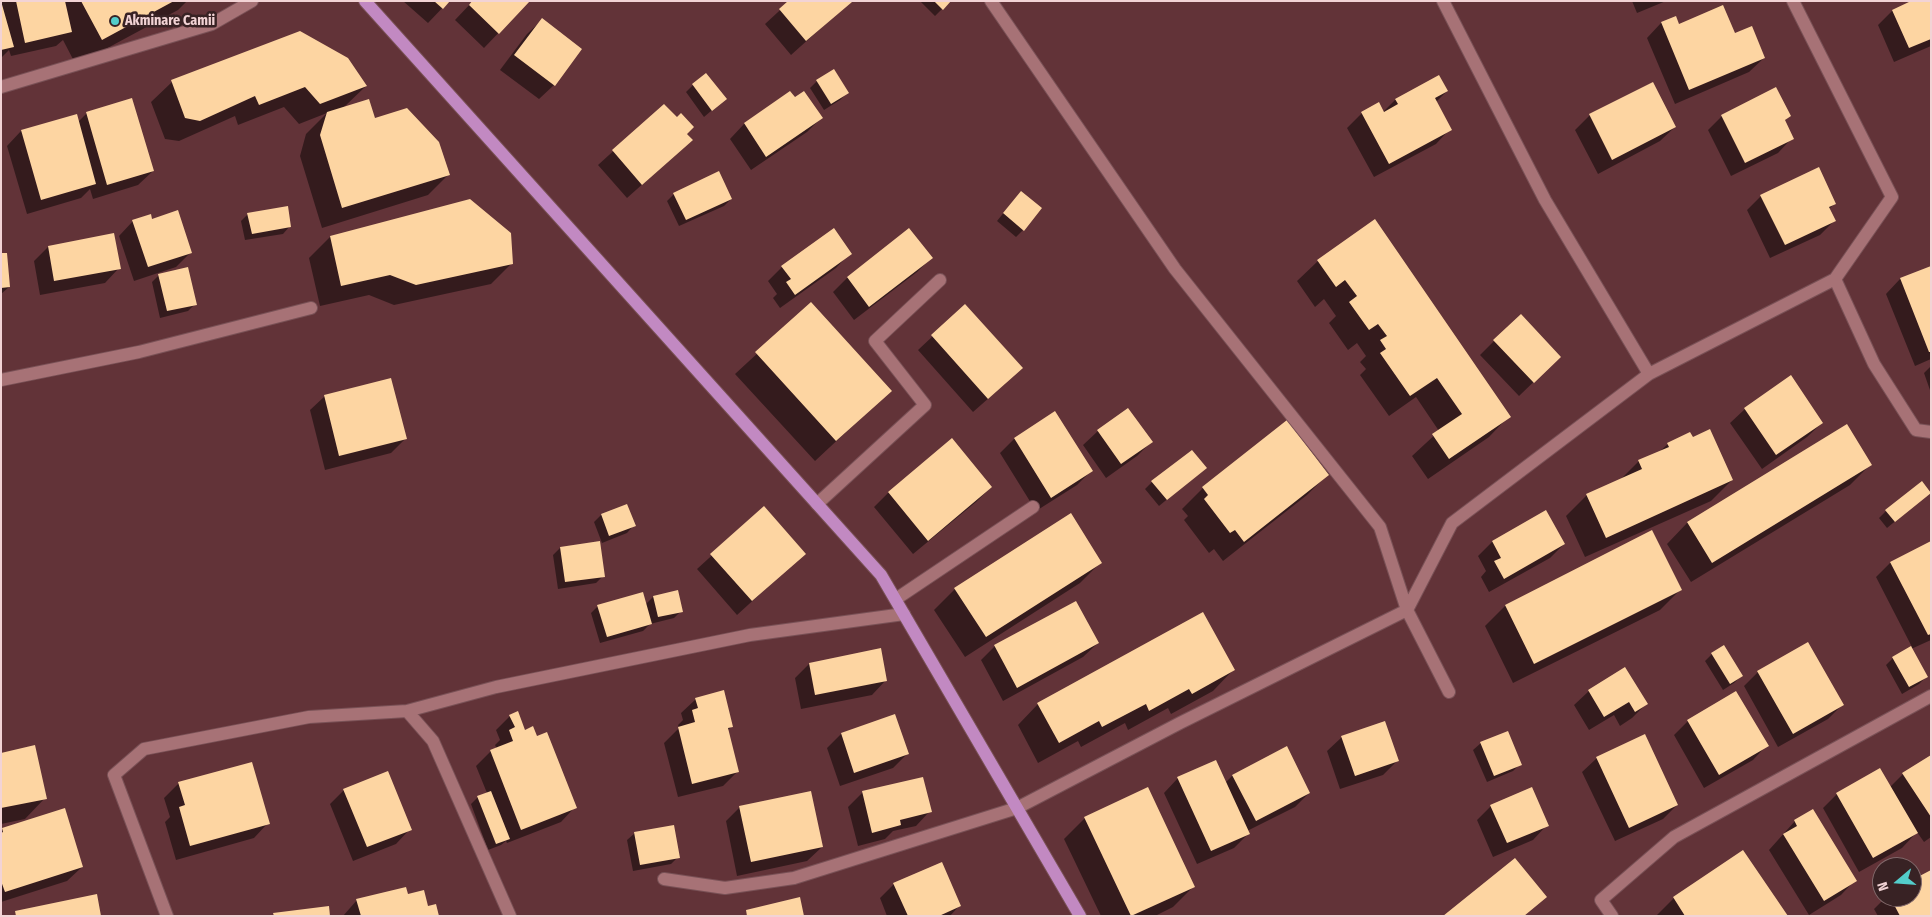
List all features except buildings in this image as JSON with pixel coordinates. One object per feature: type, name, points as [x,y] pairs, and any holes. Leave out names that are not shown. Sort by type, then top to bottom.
[{"type":"main road","points":[[365,1],[881,575],[1080,916]]},
{"type":"street","points":[[1,87],[212,24],[252,1]]},
{"type":"street","points":[[991,1],[1175,269],[1380,527],[1407,610],[1449,692]]},
{"type":"street","points":[[1443,1],[1546,200],[1649,374]]},
{"type":"street","points":[[664,879],[725,888],[794,878],[1017,808],[1180,723],[1407,610],[1452,523],[1649,374],[1835,279],[1892,197],[1794,1]]},
{"type":"street","points":[[1835,279],[1874,364],[1916,430],[1931,432]]},
{"type":"street","points":[[817,504],[925,405],[875,341],[940,280]]},
{"type":"street","points":[[1,380],[139,352],[311,308]]},
{"type":"street","points":[[896,599],[1032,507]]},
{"type":"street","points":[[167,916],[114,775],[144,749],[309,717],[407,711],[496,686],[750,635],[904,614]]},
{"type":"street","points":[[1612,916],[1601,900],[1674,837],[1931,696]]},
{"type":"street","points":[[407,711],[433,741],[510,916]]},
{"type":"place","name":"Akminare Camii","points":[[115,21]]}]
